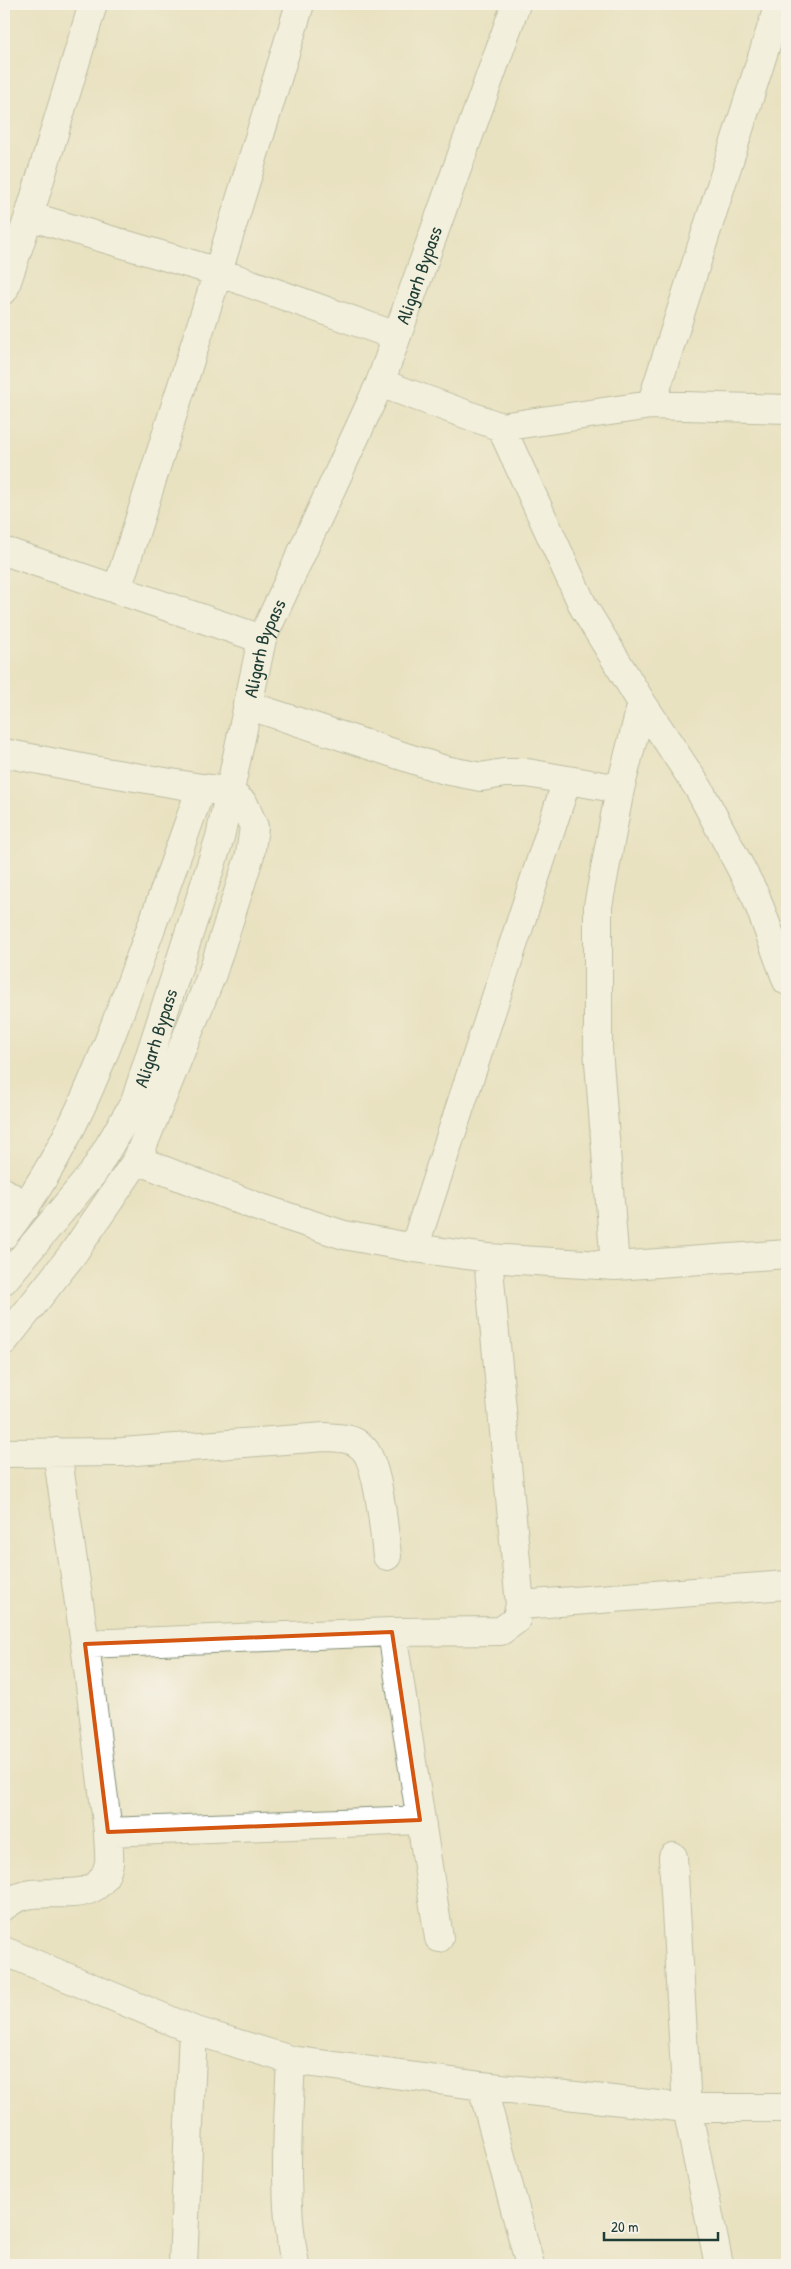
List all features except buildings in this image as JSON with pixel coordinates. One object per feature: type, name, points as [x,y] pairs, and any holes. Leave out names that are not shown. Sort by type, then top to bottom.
[{"type":"street","points":[[4,290],[29,216],[93,4]]},
{"type":"street","points":[[117,590],[218,272],[300,4]]},
{"type":"street","name":"Aligarh Bypass","points":[[4,1280],[93,1173],[135,1102],[220,837],[228,790],[262,639],[380,383],[516,4]]},
{"type":"street","points":[[651,405],[779,4]]},
{"type":"street","points":[[29,216],[218,272],[396,336]]},
{"type":"street","points":[[380,383],[501,427],[651,405],[787,409]]},
{"type":"street","points":[[501,427],[584,608],[642,703],[700,789],[756,897],[787,981]]},
{"type":"street","points":[[10,553],[262,639]]},
{"type":"street","points":[[615,1266],[598,1049],[598,906],[620,789],[642,703]]},
{"type":"street","points":[[247,705],[445,770],[481,778],[504,773],[527,773],[620,789]]},
{"type":"street","points":[[4,753],[202,788],[228,790],[244,804],[254,827],[250,855],[212,974],[137,1160],[72,1255],[4,1340]]},
{"type":"street","points":[[414,1248],[567,780]]},
{"type":"street","points":[[4,1236],[26,1208],[69,1134],[113,1032],[202,788]]},
{"type":"street","points":[[137,1160],[258,1207],[344,1235],[414,1248],[488,1258],[615,1266],[787,1254]]},
{"type":"street","points":[[4,1192],[26,1208]]},
{"type":"street","points":[[85,1644],[392,1632],[501,1631],[516,1620],[520,1604],[488,1258]]},
{"type":"street","points":[[4,1453],[122,1452],[325,1436],[347,1438],[363,1447],[372,1464],[387,1556]]},
{"type":"street","points":[[4,1906],[12,1900],[31,1894],[76,1893],[91,1890],[104,1877],[109,1862],[108,1832],[85,1644],[57,1452]]},
{"type":"street","points":[[520,1604],[787,1586]]},
{"type":"street","points":[[392,1632],[439,1938]]},
{"type":"street","points":[[108,1832],[420,1820]]},
{"type":"street","points":[[674,1857],[687,2108],[719,2265]]},
{"type":"street","points":[[4,1951],[193,2030],[291,2060],[482,2086],[687,2108],[787,2108]]},
{"type":"street","points":[[183,2265],[193,2030]]},
{"type":"street","points":[[291,2060],[287,2146],[290,2240],[294,2265]]},
{"type":"street","points":[[482,2086],[530,2265]]},
{"type":"highlighted area","points":[[392,1632],[420,1820],[108,1832],[85,1644]]}]
